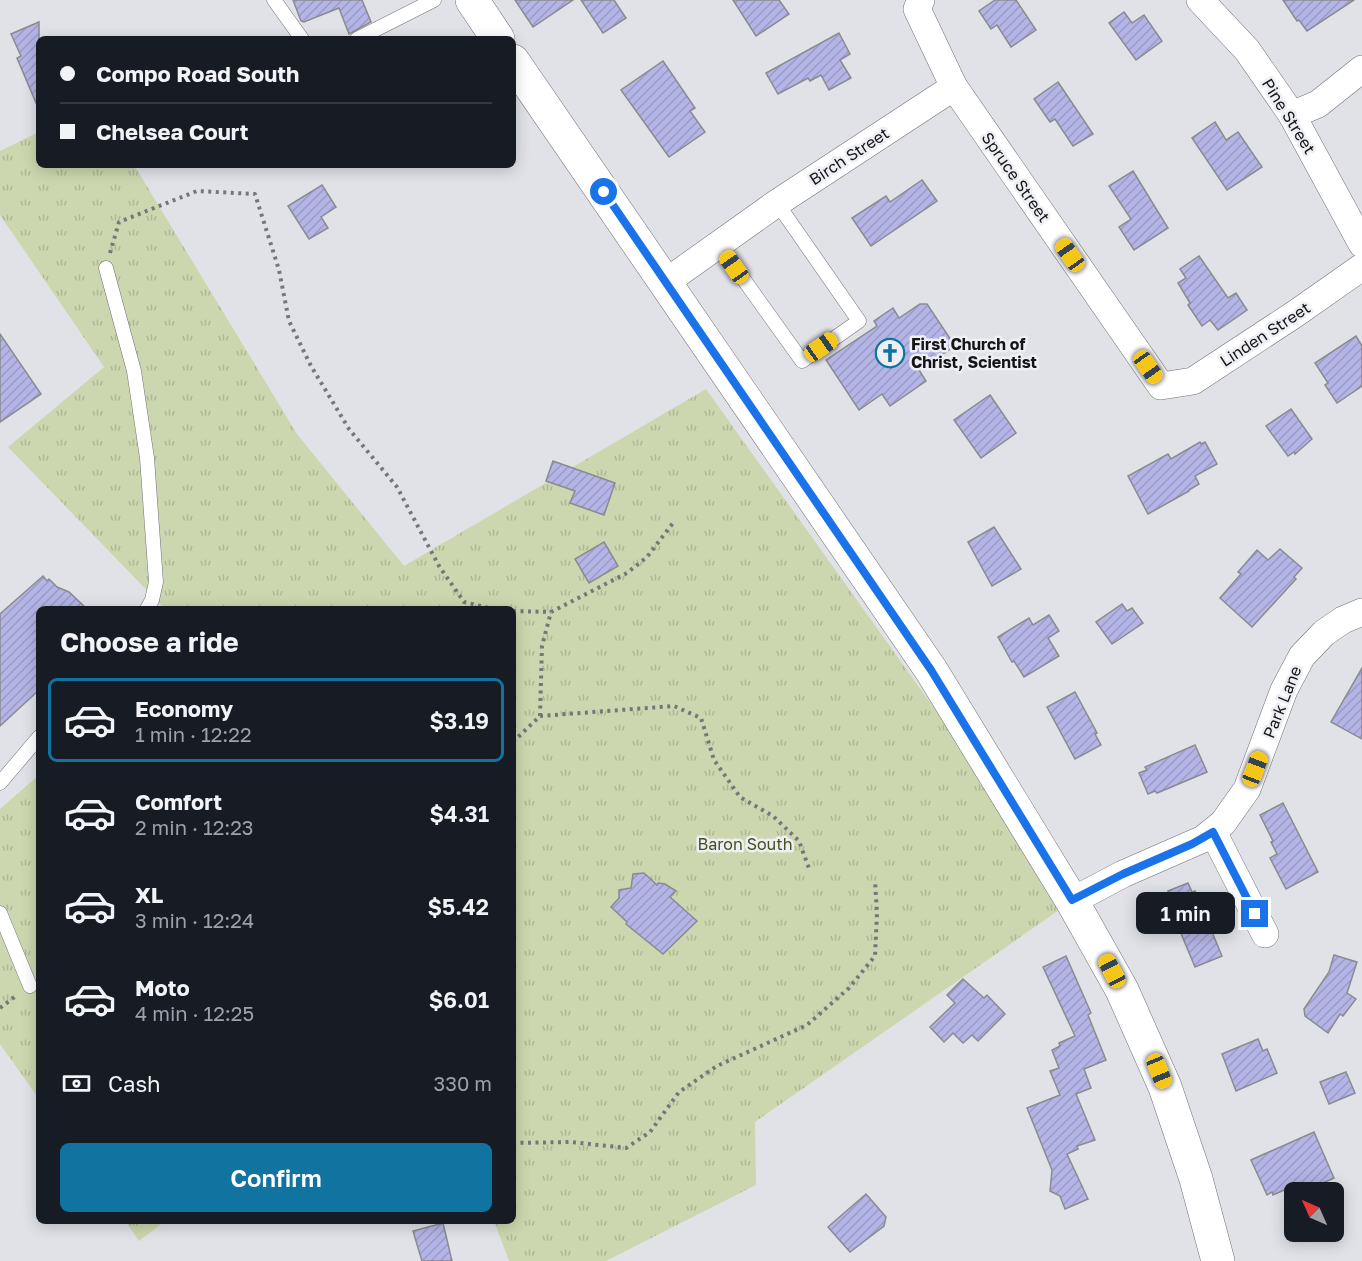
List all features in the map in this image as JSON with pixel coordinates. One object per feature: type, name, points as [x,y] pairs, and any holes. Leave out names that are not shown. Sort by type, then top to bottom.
[{"type":"main road","points":[[472,0],[496,36]]},
{"type":"main road","points":[[516,65],[931,670],[1072,900],[1122,990],[1161,1076],[1196,1179],[1218,1261]]},
{"type":"street","points":[[921,0],[917,9],[954,87]]},
{"type":"street","name":"Pine Street","points":[[1200,0],[1247,50],[1292,115],[1362,244]]},
{"type":"street","points":[[1292,115],[1318,104],[1362,69]]},
{"type":"street","name":"Birch Street","points":[[666,282],[777,203],[954,87]]},
{"type":"street","name":"Spruce Street","points":[[954,87],[1161,386]]},
{"type":"street","name":"Linden Street","points":[[1161,386],[1193,381],[1362,267]]},
{"type":"street","name":"Park Lane","points":[[1072,900],[1213,832],[1233,811],[1247,789],[1284,690],[1302,656],[1324,633],[1343,620],[1362,612]]},
{"type":"street","points":[[1213,832],[1265,934]]},
{"type":"lane","points":[[274,0],[300,36]]},
{"type":"lane","points":[[364,36],[376,31],[412,4],[434,0]]},
{"type":"lane","points":[[719,245],[802,361],[859,321],[777,203]]},
{"type":"lane","points":[[106,268],[134,371],[147,458],[156,582],[149,606]]},
{"type":"lane","points":[[0,783],[36,740]]},
{"type":"lane","points":[[0,913],[30,986]]},
{"type":"path","points":[[106,268],[119,222],[197,191],[255,194],[279,270],[289,321],[311,366],[349,429],[397,487],[439,566],[464,602],[481,606]]},
{"type":"path","points":[[516,611],[551,612],[627,573],[647,557],[673,523]]},
{"type":"path","points":[[540,716],[542,646],[551,612]]},
{"type":"path","points":[[516,739],[540,716],[674,706],[701,718],[714,760],[740,797],[773,816],[798,841],[810,871]]},
{"type":"path","points":[[516,1143],[572,1142],[626,1148],[650,1132],[679,1092],[717,1066],[807,1025],[849,988],[875,956],[877,913],[875,881]]},
{"type":"green space","name":"Baron South","points":[[36,133],[36,168],[136,168],[297,434],[404,566],[706,389],[1072,901],[755,1122],[756,1185],[606,1261],[509,1261],[495,1224],[516,1224],[516,606],[162,606],[8,447],[104,367],[0,215],[0,151]]},
{"type":"green space","points":[[36,778],[36,1095],[0,1044],[0,809]]},
{"type":"green space","points":[[127,1224],[161,1224],[139,1241]]},
{"type":"building","points":[[293,0],[362,0],[371,22],[349,34],[339,8],[304,22],[301,21]]},
{"type":"building","points":[[515,0],[573,0],[533,27]]},
{"type":"building","points":[[581,0],[614,0],[626,18],[603,33]]},
{"type":"building","points":[[733,0],[779,0],[789,14],[756,36]]},
{"type":"building","points":[[995,0],[1016,0],[1036,30],[1011,47],[997,25],[991,29],[979,11]]},
{"type":"building","points":[[1283,0],[1354,0],[1307,31]]},
{"type":"building","points":[[1124,12],[1132,23],[1144,15],[1162,41],[1136,60],[1109,23]]},
{"type":"building","points":[[39,22],[39,36],[36,36],[36,103],[17,58],[21,56],[11,34]]},
{"type":"building","points":[[839,33],[850,54],[840,60],[851,78],[829,90],[821,75],[810,81],[808,78],[778,94],[766,73]]},
{"type":"building","points":[[663,61],[695,108],[690,111],[705,132],[669,157],[621,90]]},
{"type":"building","points":[[1058,82],[1093,134],[1073,146],[1055,119],[1050,122],[1034,99]]},
{"type":"building","points":[[1215,122],[1226,140],[1238,132],[1262,167],[1227,190],[1192,138]]},
{"type":"building","points":[[1133,171],[1168,228],[1134,250],[1119,227],[1131,219],[1109,186]]},
{"type":"building","points":[[922,180],[937,201],[871,246],[852,218],[886,196],[890,202]]},
{"type":"building","points":[[322,185],[336,207],[321,217],[328,228],[309,239],[288,206]]},
{"type":"building","points":[[1199,256],[1228,298],[1236,293],[1247,310],[1218,330],[1210,320],[1202,326],[1188,305],[1190,303],[1178,283],[1186,278],[1180,269]]},
{"type":"building","name":"First Church of Christ, Scientist","points":[[920,304],[927,304],[955,346],[919,370],[926,381],[890,406],[882,394],[859,410],[826,360],[877,326],[874,321],[893,308],[899,318]]},
{"type":"building","points":[[0,334],[41,394],[0,422]]},
{"type":"building","points":[[1356,336],[1362,346],[1362,386],[1337,403],[1325,385],[1328,383],[1315,363]]},
{"type":"building","points":[[990,395],[1016,433],[981,458],[954,420]]},
{"type":"building","points":[[1291,409],[1312,439],[1295,454],[1294,452],[1288,456],[1266,426]]},
{"type":"building","points":[[1200,442],[1201,444],[1205,442],[1217,464],[1195,476],[1199,484],[1148,514],[1128,476],[1168,454],[1171,459]]},
{"type":"building","points":[[553,461],[615,483],[604,515],[570,503],[575,491],[546,481]]},
{"type":"building","points":[[994,527],[1021,569],[992,586],[968,542]]},
{"type":"building","points":[[604,542],[618,566],[589,583],[575,559]]},
{"type":"building","points":[[1280,549],[1302,568],[1294,577],[1296,579],[1252,627],[1220,598],[1241,574],[1238,572],[1257,550],[1268,560]]},
{"type":"building","points":[[43,576],[47,581],[49,579],[57,587],[69,592],[84,606],[36,606],[36,693],[0,726],[0,614]]},
{"type":"building","points":[[1122,604],[1127,611],[1132,608],[1143,623],[1112,644],[1096,622]]},
{"type":"building","points":[[1049,615],[1059,631],[1048,638],[1059,656],[1024,677],[1014,661],[1012,662],[998,637],[1029,618],[1033,625]]},
{"type":"building","points":[[1362,668],[1362,739],[1331,722]]},
{"type":"building","points":[[1075,692],[1101,745],[1075,759],[1047,707]]},
{"type":"building","points":[[1195,745],[1207,772],[1157,793],[1155,791],[1148,794],[1139,773],[1147,770],[1145,767]]},
{"type":"building","points":[[1283,803],[1318,872],[1286,889],[1270,858],[1277,854],[1260,815]]},
{"type":"building","points":[[644,873],[657,885],[658,883],[665,884],[676,891],[670,897],[697,921],[663,954],[626,924],[627,922],[611,907],[619,898],[619,890],[631,888],[633,874]]},
{"type":"building","points":[[1188,883],[1192,892],[1195,891],[1222,956],[1195,967],[1168,902],[1172,900],[1168,891]]},
{"type":"building","points":[[1334,955],[1357,962],[1347,993],[1356,999],[1343,1016],[1340,1014],[1328,1033],[1305,1016],[1304,1009],[1329,972]]},
{"type":"building","points":[[1066,956],[1091,1013],[1088,1015],[1106,1060],[1084,1069],[1091,1088],[1076,1094],[1095,1140],[1077,1146],[1078,1149],[1067,1154],[1088,1199],[1065,1209],[1060,1196],[1050,1191],[1052,1170],[1027,1108],[1060,1095],[1050,1071],[1059,1068],[1052,1050],[1060,1046],[1059,1043],[1075,1036],[1043,967]]},
{"type":"building","points":[[963,979],[984,998],[987,995],[1005,1014],[978,1041],[972,1035],[963,1043],[953,1033],[944,1042],[930,1027],[955,1003],[947,995]]},
{"type":"building","points":[[1258,1039],[1263,1051],[1267,1049],[1277,1073],[1236,1091],[1222,1054]]},
{"type":"building","points":[[1346,1072],[1355,1093],[1329,1104],[1320,1082]]},
{"type":"building","points":[[1314,1132],[1334,1178],[1325,1182],[1284,1182],[1284,1190],[1267,1195],[1251,1160]]},
{"type":"building","points":[[866,1194],[886,1217],[884,1226],[850,1252],[828,1227]]},
{"type":"building","points":[[443,1224],[452,1261],[422,1261],[413,1231]]},
{"type":"place","name":"First Church of Christ, Scientist","points":[[890,353]]},
{"type":"route","points":[[604,192],[931,670],[1072,900],[1123,874],[1203,839],[1213,832],[1255,914]]}]
